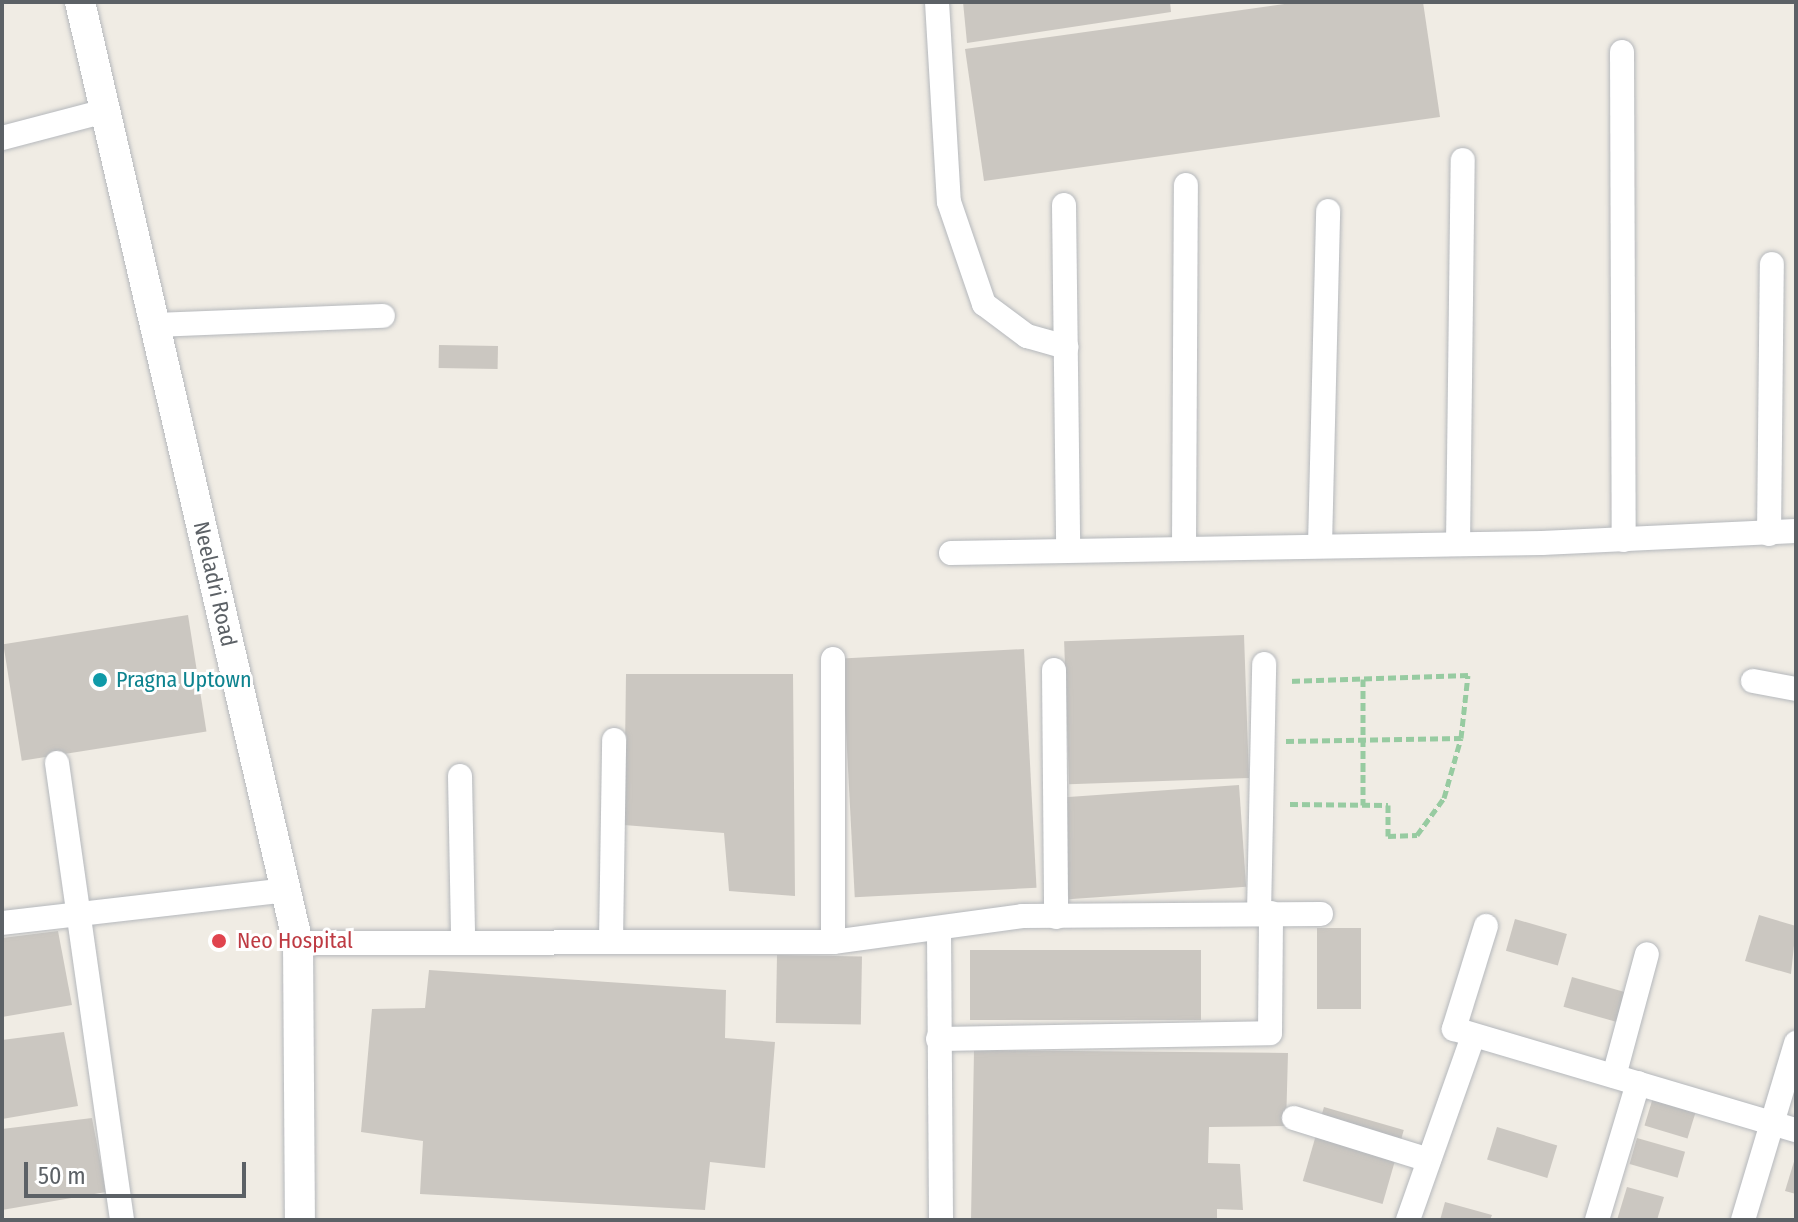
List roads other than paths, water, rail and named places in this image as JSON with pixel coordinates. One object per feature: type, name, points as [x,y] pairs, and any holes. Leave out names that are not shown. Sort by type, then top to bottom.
[{"type":"street","name":"Neeladri Road","points":[[80,2],[298,943],[300,1220]]},
{"type":"street","points":[[937,2],[949,202],[984,304],[1027,336],[1066,347]]},
{"type":"street","points":[[1622,52],[1624,540]]},
{"type":"street","points":[[2,138],[105,111]]},
{"type":"street","points":[[1458,544],[1463,160]]},
{"type":"street","points":[[1184,546],[1186,185]]},
{"type":"street","points":[[1064,205],[1068,547]]},
{"type":"street","points":[[1320,545],[1328,211]]},
{"type":"street","points":[[1769,534],[1772,264]]},
{"type":"street","points":[[155,325],[383,316]]},
{"type":"street","points":[[951,553],[1068,547],[1624,540],[1796,531]]},
{"type":"street","points":[[833,659],[833,942]]},
{"type":"street","points":[[938,1039],[1270,1033],[1262,743],[1264,664]]},
{"type":"street","points":[[1054,670],[1056,917]]},
{"type":"street","points":[[1753,681],[1796,689]]},
{"type":"street","points":[[611,941],[614,740]]},
{"type":"street","points":[[57,763],[122,1220]]},
{"type":"street","points":[[460,776],[463,938]]},
{"type":"street","points":[[2,923],[286,890]]},
{"type":"street","points":[[298,943],[463,938],[833,942],[1056,917],[1321,914]]},
{"type":"street","points":[[1486,926],[1454,1029],[1796,1130]]},
{"type":"street","points":[[939,931],[941,1220]]},
{"type":"street","points":[[1614,1076],[1647,954]]},
{"type":"street","points":[[1408,1220],[1473,1036]]},
{"type":"street","points":[[1743,1220],[1796,1043]]},
{"type":"street","points":[[1597,1220],[1638,1083]]},
{"type":"street","points":[[1294,1118],[1429,1160]]},
{"type":"place","name":"Pragna Uptown","points":[[100,680]]},
{"type":"place","name":"Neo Hospital","points":[[219,941]]}]
